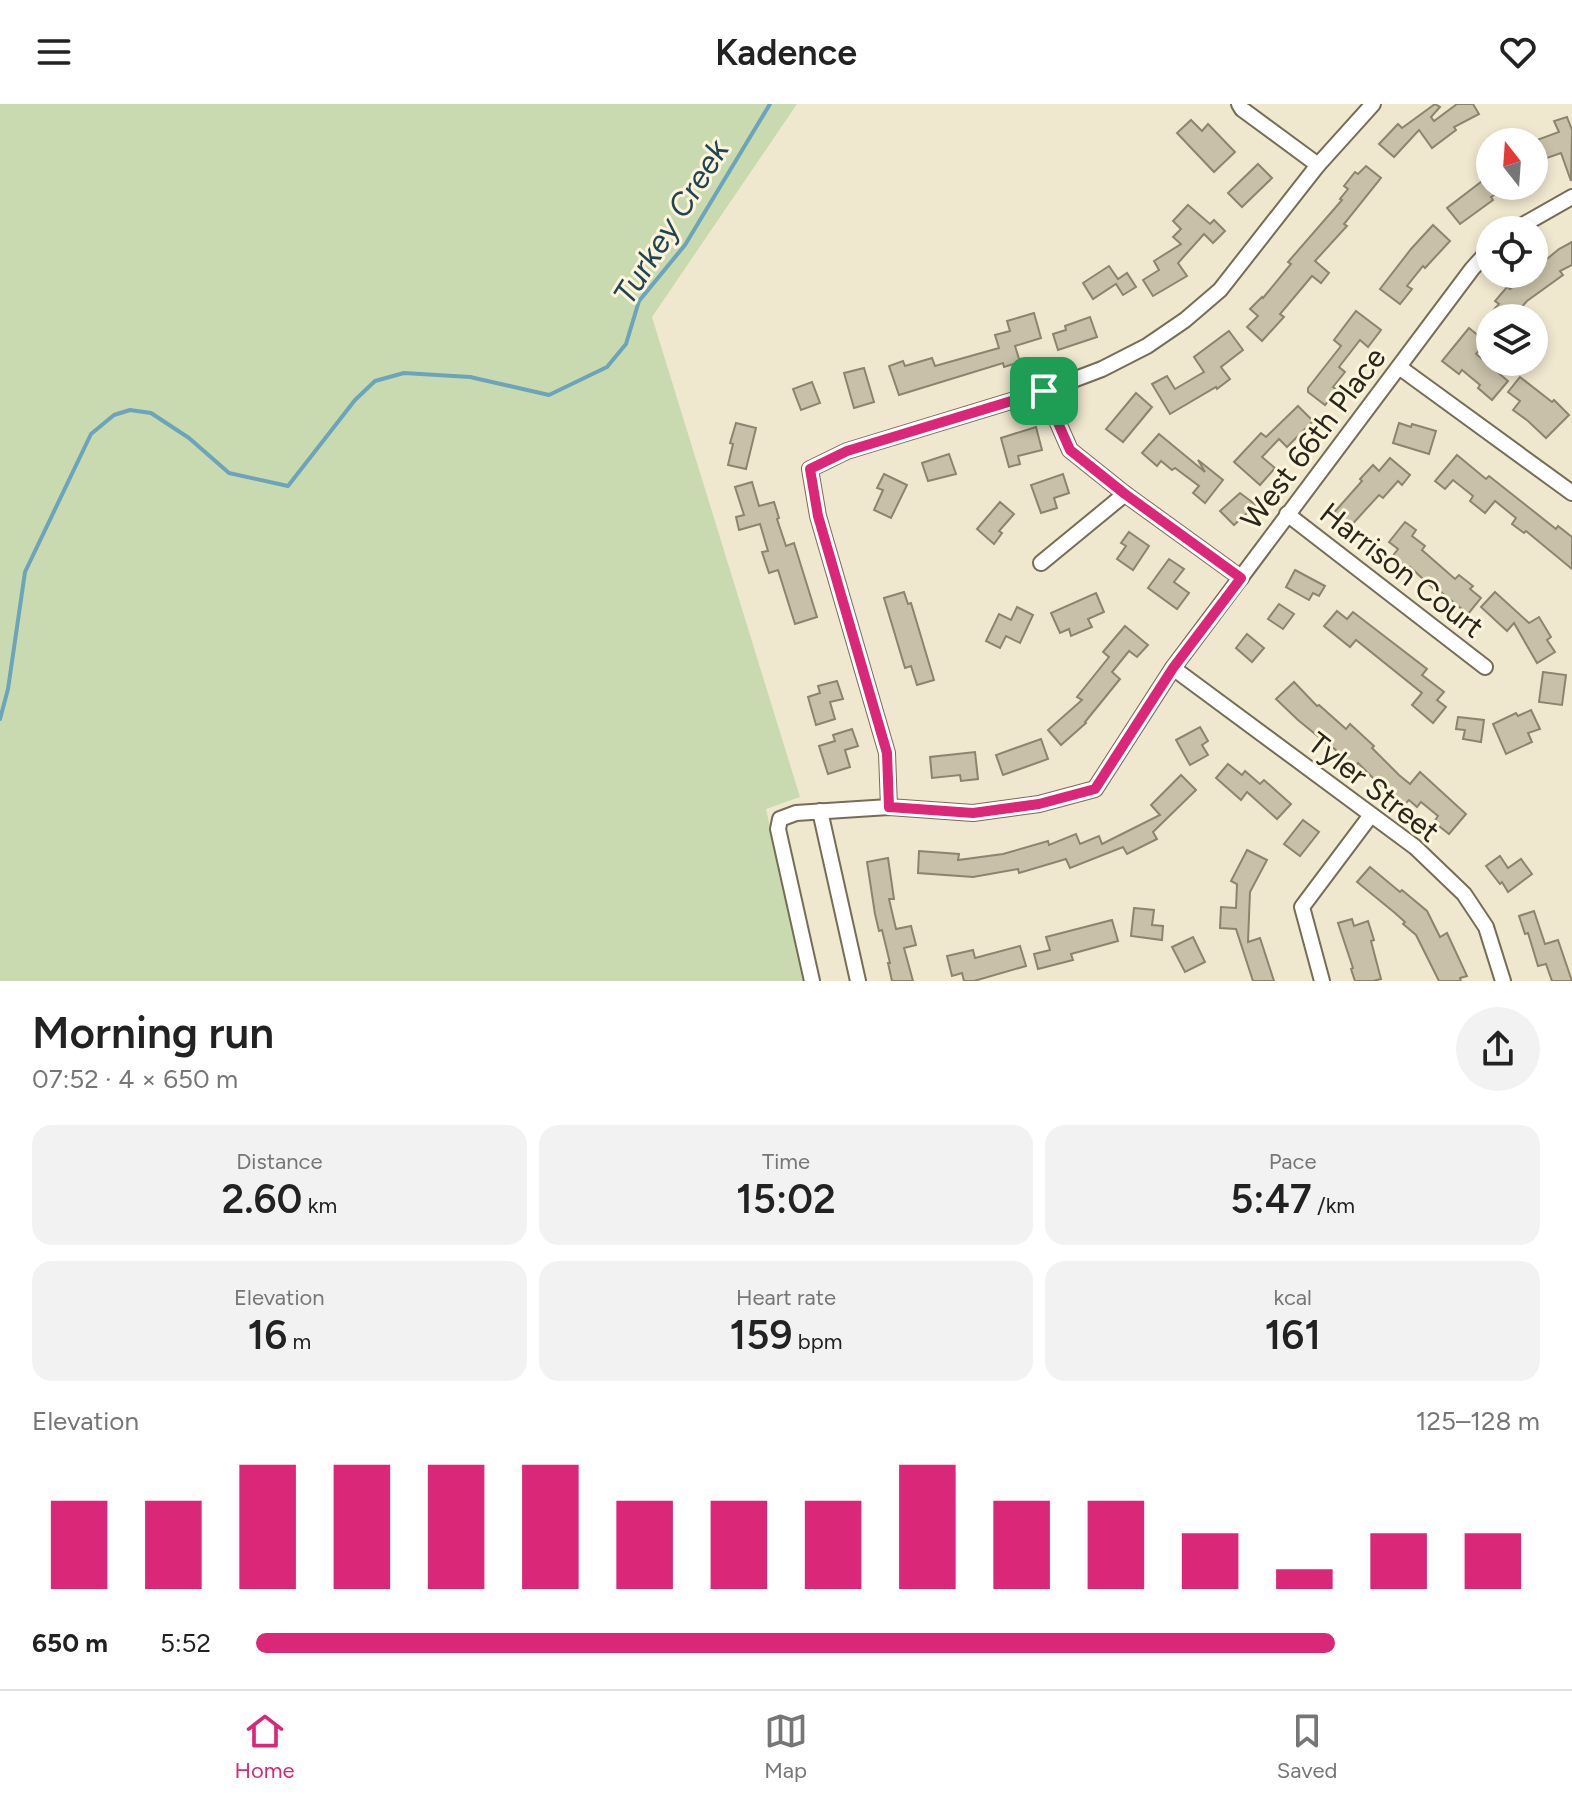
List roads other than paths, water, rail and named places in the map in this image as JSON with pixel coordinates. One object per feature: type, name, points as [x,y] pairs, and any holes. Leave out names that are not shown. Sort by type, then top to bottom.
[{"type":"street","points":[[1239,104],[1318,165]]},
{"type":"street","points":[[889,807],[887,753],[818,516],[810,469],[847,451],[1044,391],[1147,346],[1185,320],[1220,290],[1318,165],[1373,104]]},
{"type":"street","points":[[1539,216],[1572,197]]},
{"type":"street","name":"West 66th Place","points":[[812,981],[778,829],[780,819],[796,813],[889,807],[973,813],[1039,804],[1095,789],[1173,668],[1476,265]]},
{"type":"street","points":[[1399,367],[1570,488]]},
{"type":"street","points":[[1044,391],[1070,450],[1241,578]]},
{"type":"street","points":[[1041,563],[1125,494]]},
{"type":"street","name":"Harrison Court","points":[[1287,514],[1485,667]]},
{"type":"street","name":"Tyler Street","points":[[1173,668],[1415,847],[1464,894],[1486,927],[1503,981]]},
{"type":"street","points":[[820,811],[858,981]]},
{"type":"street","points":[[1322,981],[1302,907],[1371,815]]},
{"type":"waterway","name":"Turkey Creek","points":[[0,719],[8,689],[25,572],[91,434],[114,415],[130,410],[151,413],[189,438],[229,473],[288,486],[355,400],[375,381],[404,373],[470,377],[549,395],[607,367],[626,344],[639,301],[685,245],[770,104]]}]
